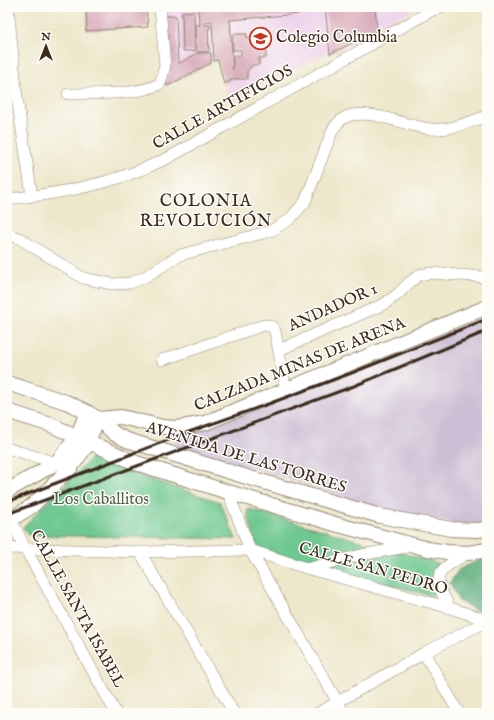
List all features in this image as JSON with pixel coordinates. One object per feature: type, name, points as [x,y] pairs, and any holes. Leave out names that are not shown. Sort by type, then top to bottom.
[{"type":"street","points":[[8,7],[12,99],[32,196]]},
{"type":"street","points":[[68,94],[123,92],[151,88],[160,84],[165,66],[160,7]]},
{"type":"street","name":"CALLE ARTIFICIOS","points":[[7,199],[32,196],[101,182],[130,174],[166,159],[434,8]]},
{"type":"street","points":[[7,234],[19,238],[83,278],[96,282],[112,284],[130,283],[143,278],[180,255],[271,231],[286,222],[305,202],[333,129],[346,117],[352,115],[368,115],[431,129],[445,129],[487,116]]},
{"type":"street","name":"ANDADOR 1","points":[[279,350],[384,304],[398,294],[419,275],[430,273],[487,277]]},
{"type":"street","name":"CALZADA MINAS DE ARENA","points":[[92,415],[121,417],[163,427],[177,428],[205,423],[487,307]]},
{"type":"street","points":[[162,360],[264,325],[268,325],[274,328],[286,390]]},
{"type":"street","name":"AVENIDA DE LAS TORRES","points":[[7,383],[66,402],[92,415],[115,434],[126,440],[250,478],[380,516],[451,529],[487,529]]},
{"type":"street","points":[[7,411],[51,425],[136,463],[342,526],[447,552],[468,553],[487,550]]},
{"type":"street","points":[[7,491],[56,463],[83,440],[92,415]]},
{"type":"street","points":[[9,520],[32,506],[72,467],[85,448],[83,440]]},
{"type":"street","points":[[7,448],[72,467]]},
{"type":"street","points":[[228,492],[250,550],[344,713]]},
{"type":"street","name":"CALLE SANTA ISABEL","points":[[9,520],[116,713]]},
{"type":"street","points":[[309,569],[361,555],[417,545]]},
{"type":"street","name":"CALLE SAN PEDRO","points":[[7,548],[140,552],[250,550],[309,569],[450,608],[487,620]]},
{"type":"street","points":[[140,552],[234,713]]},
{"type":"street","points":[[450,608],[441,592],[438,581],[444,568],[468,553]]},
{"type":"street","points":[[318,713],[424,653],[487,620]]},
{"type":"street","points":[[424,653],[459,713]]},
{"type":"shaded area","name":"Colegio Columbia","points":[[164,7],[411,7],[412,10],[229,102],[218,60],[167,86]]},
{"type":"shaded area","points":[[487,316],[487,523],[477,525],[428,520],[381,508],[193,450],[178,449],[172,433],[201,429],[366,366]]},
{"type":"green space","name":"Los Caballitos","points":[[92,457],[134,474],[220,502],[236,539],[28,535],[23,527]]},
{"type":"green space","points":[[249,509],[437,563],[440,565],[432,575],[431,579],[431,587],[434,595],[433,596],[257,550],[247,511]]},
{"type":"green space","points":[[487,557],[487,615],[459,601],[450,583],[459,569]]},
{"type":"building","points":[[86,7],[146,7],[148,27],[86,31]]},
{"type":"building","points":[[197,7],[298,7],[298,14],[230,20],[233,70],[233,56],[241,56],[241,50],[233,50],[233,34],[247,34],[247,38],[266,38],[266,58],[259,58],[259,65],[253,65],[247,71],[247,79],[233,79],[224,84],[218,60],[214,61],[212,21],[205,22],[205,25],[210,25],[210,29],[208,29],[209,51],[197,52],[196,25],[200,25]]},
{"type":"building","points":[[325,7],[375,7],[377,30],[330,54]]},
{"type":"building","points":[[194,11],[195,51],[183,51],[182,12]]},
{"type":"building","points":[[164,16],[176,16],[178,64],[198,53],[211,53],[211,63],[167,86]]},
{"type":"railway","points":[[7,502],[186,433],[349,374],[487,319]]},
{"type":"railway","points":[[7,514],[354,386],[487,331]]},
{"type":"place","name":"Colegio Columbia","points":[[261,38]]},
{"type":"district","name":"COLONIA REVOLUCIÓN","points":[[206,211]]}]
